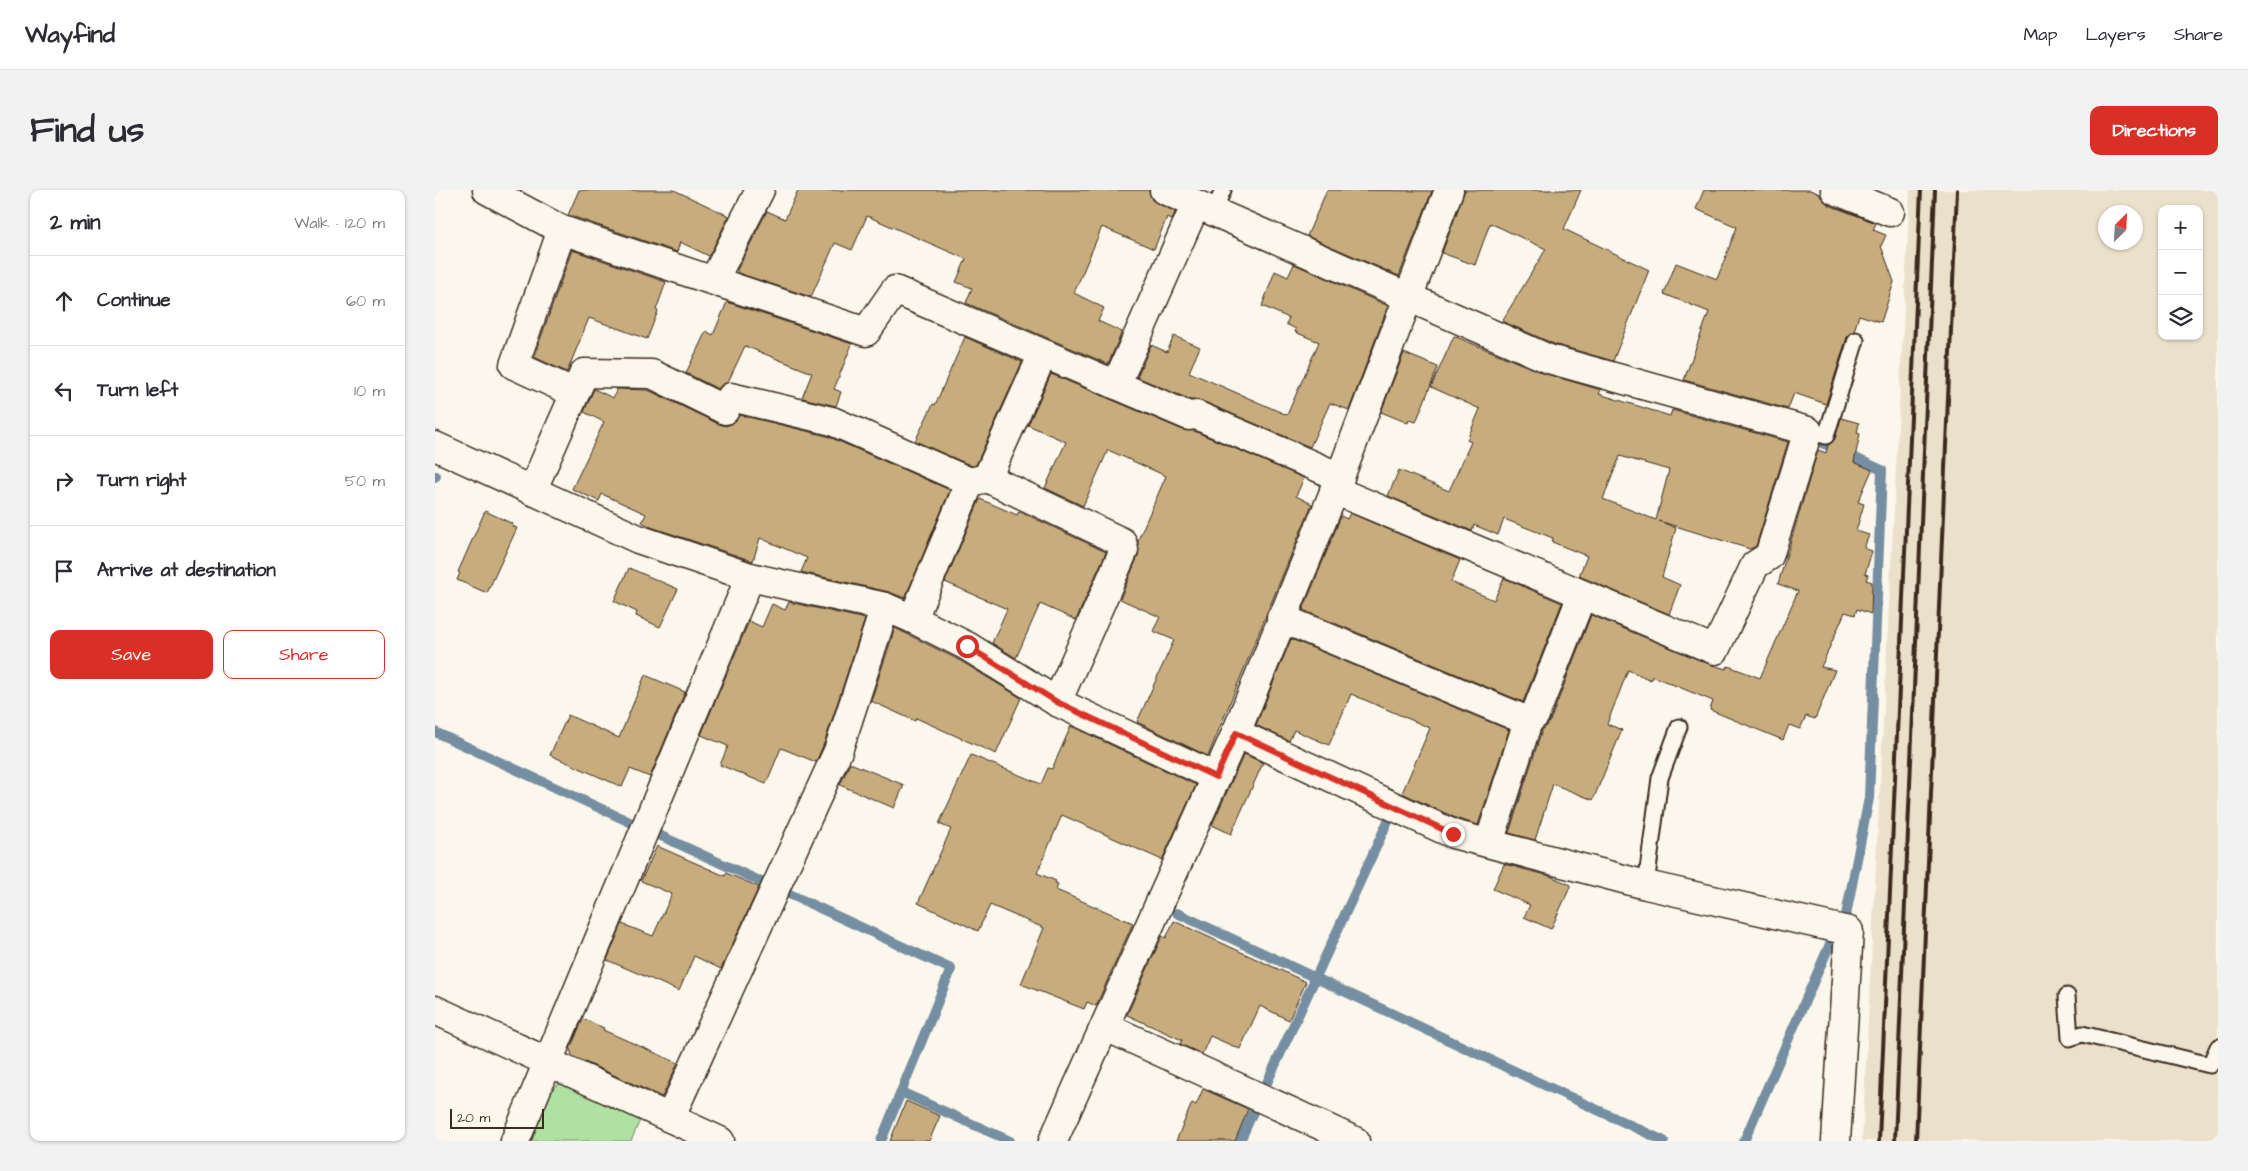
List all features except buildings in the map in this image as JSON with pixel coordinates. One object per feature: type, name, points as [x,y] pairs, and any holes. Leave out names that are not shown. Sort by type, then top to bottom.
[{"type":"street","points":[[487,190],[562,230],[866,332],[895,290],[1189,416],[1196,415],[1337,484],[1582,595],[1715,650],[1755,564],[1769,556],[1808,431],[1549,359],[1410,298],[1211,202],[1164,190]]},
{"type":"street","points":[[714,280],[760,190]]},
{"type":"street","points":[[1053,1141],[1106,1027],[1236,733],[1410,298],[1449,190]]},
{"type":"street","points":[[1835,190],[1890,212]]},
{"type":"street","points":[[1116,385],[1211,202]]},
{"type":"street","points":[[562,230],[514,365],[575,393]]},
{"type":"street","points":[[913,619],[979,480],[1043,354]]},
{"type":"street","points":[[532,491],[584,373],[652,374],[725,410],[731,397],[831,421],[979,480],[1122,542],[1124,550],[1057,702]]},
{"type":"street","points":[[436,448],[638,539],[750,577],[885,608],[913,619],[967,646],[1057,702],[1216,777]]},
{"type":"street","points":[[515,1141],[750,577]]},
{"type":"street","points":[[1489,843],[1528,721],[1535,715],[1582,595]]},
{"type":"street","points":[[670,1118],[838,751],[885,608]]},
{"type":"street","points":[[1281,618],[1528,721]]},
{"type":"street","points":[[1236,733],[1453,834],[1646,885],[1849,932],[1836,1141]]},
{"type":"street","points":[[435,1010],[721,1141]]},
{"type":"street","points":[[1106,1027],[1355,1141]]},
{"type":"lane","points":[[1808,431],[1826,436],[1856,340]]},
{"type":"lane","points":[[1646,885],[1660,778],[1679,727]]},
{"type":"lane","points":[[2067,996],[2070,1038],[2082,1034],[2210,1065],[2218,1047]]},
{"type":"shaded area","points":[[1910,190],[2218,190],[2218,1141],[1862,1141]]},
{"type":"green space","points":[[562,1083],[640,1120],[631,1141],[527,1141],[550,1088]]},
{"type":"waterway","points":[[1815,440],[1882,470],[1869,798],[1846,915]]},
{"type":"waterway","points":[[435,732],[632,823]]},
{"type":"waterway","points":[[1265,1087],[1389,819]]},
{"type":"waterway","points":[[659,835],[764,883]]},
{"type":"waterway","points":[[785,892],[951,969],[881,1141]]},
{"type":"waterway","points":[[1177,913],[1664,1141]]},
{"type":"waterway","points":[[1744,1141],[1830,944]]},
{"type":"waterway","points":[[901,1092],[1010,1141]]},
{"type":"waterway","points":[[1240,1141],[1253,1112]]},
{"type":"railway","points":[[1879,1141],[1921,190]]},
{"type":"railway","points":[[1895,1141],[1935,190]]},
{"type":"railway","points":[[1916,1141],[1957,190]]},
{"type":"route","points":[[967,646],[1057,702],[1216,777],[1236,733],[1453,834]]}]
